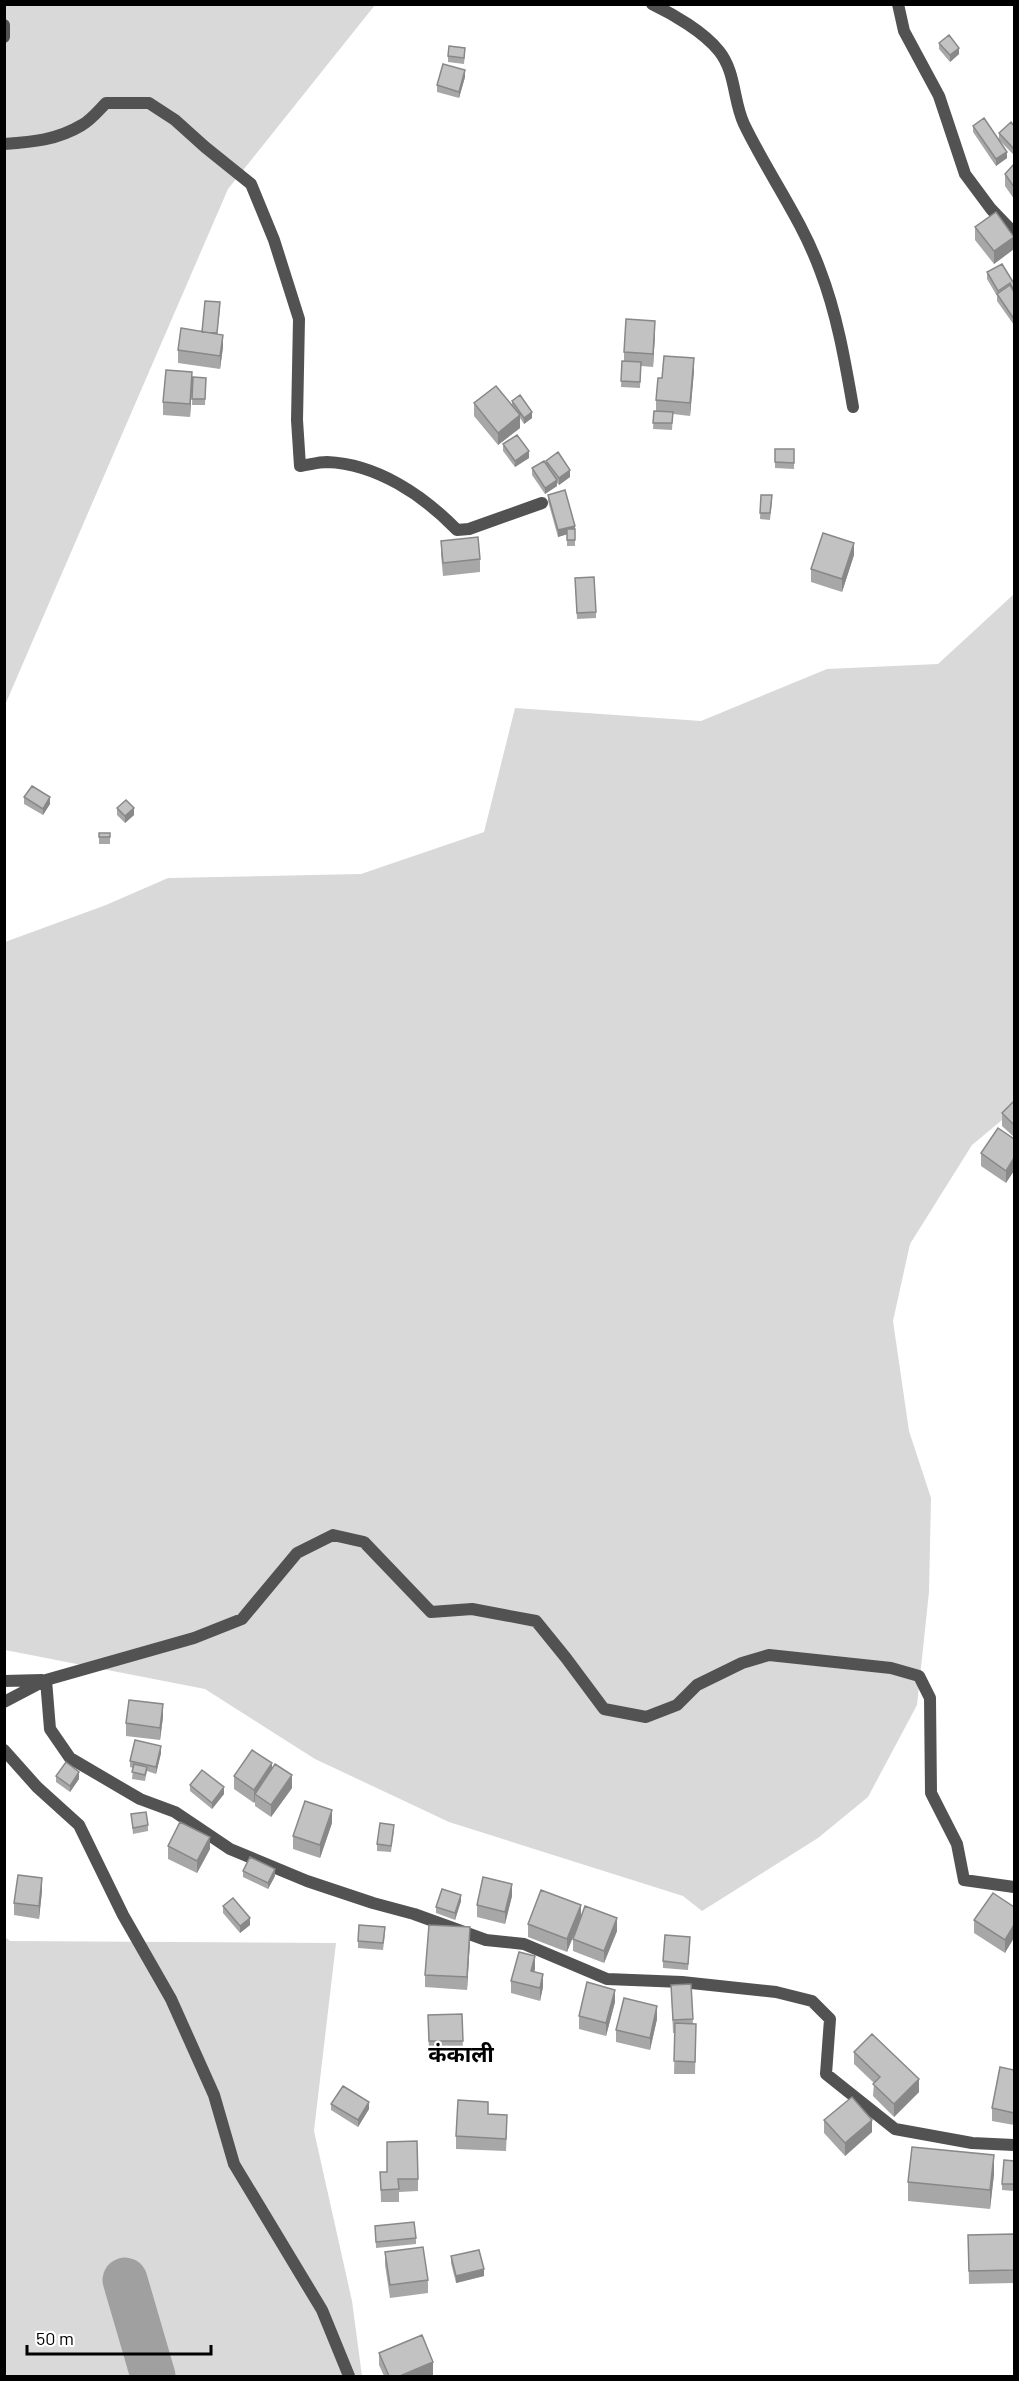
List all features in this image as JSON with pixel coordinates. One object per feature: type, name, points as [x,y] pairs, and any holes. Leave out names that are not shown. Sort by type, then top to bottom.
[{"type":"street","points":[[652,4],[693,28],[719,50],[729,68],[743,122],[798,222],[820,268],[832,305],[853,407]]},
{"type":"street","points":[[898,4],[904,31],[939,96],[965,174],[991,209],[1014,233]]},
{"type":"street","points":[[4,25],[4,37]]},
{"type":"street","points":[[4,144],[42,142],[60,135],[83,125],[106,103],[129,101],[149,103],[175,120],[251,184],[274,240],[298,319],[297,420],[300,466],[326,462],[353,465],[383,476],[404,485],[457,530],[470,529],[542,503]]},
{"type":"street","points":[[4,1702],[46,1680],[194,1638],[242,1619],[297,1553],[333,1535],[364,1542],[431,1612],[472,1609],[536,1622],[604,1709],[646,1717],[677,1706],[697,1685],[742,1663],[769,1655],[891,1668],[919,1676],[930,1698],[931,1793],[957,1844],[963,1880],[1014,1887]]},
{"type":"street","points":[[4,1681],[46,1680]]},
{"type":"street","points":[[46,1680],[50,1729],[70,1758],[140,1799],[175,1812],[230,1849],[307,1881],[414,1914],[486,1940],[524,1944],[607,1979],[694,1983],[776,1992],[812,2001],[830,2019],[826,2074],[895,2129],[972,2143],[1014,2145]]},
{"type":"street","points":[[4,1750],[37,1787],[79,1825],[123,1915],[176,2010],[214,2096],[234,2164],[322,2310],[349,2376]]},
{"type":"shaded area","points":[[5,5],[375,5],[228,189],[5,705]]},
{"type":"shaded area","points":[[1014,594],[1014,1110],[972,1145],[910,1244],[893,1321],[909,1431],[931,1498],[929,1592],[917,1705],[868,1797],[818,1838],[702,1911],[683,1896],[449,1822],[315,1759],[205,1689],[5,1650],[5,942],[106,905],[168,878],[361,874],[484,832],[515,708],[701,721],[827,669],[938,664]]},
{"type":"shaded area","points":[[4,1936],[10,1941],[336,1943],[314,2131],[352,2301],[362,2376],[5,2376]]},
{"type":"building","points":[[949,35],[959,48],[950,55],[939,43]]},
{"type":"building","points":[[449,46],[465,48],[464,58],[448,56]]},
{"type":"building","points":[[443,64],[465,70],[459,92],[437,85]]},
{"type":"building","points":[[984,118],[1007,152],[996,159],[973,126]]},
{"type":"building","points":[[1011,122],[1014,126],[1014,149],[999,133]]},
{"type":"building","points":[[1014,164],[1014,187],[1005,174]]},
{"type":"building","points":[[996,212],[1014,237],[994,251],[975,227]]},
{"type":"building","points":[[1002,264],[1013,282],[1014,280],[1014,290],[1010,283],[998,291],[987,272]]},
{"type":"building","points":[[1010,285],[1014,292],[1014,319],[997,294]]},
{"type":"building","points":[[205,301],[220,302],[217,333],[202,332]]},
{"type":"building","points":[[626,319],[655,321],[653,354],[624,352]]},
{"type":"building","points":[[181,328],[223,335],[220,356],[178,350]]},
{"type":"building","points":[[664,356],[694,358],[690,403],[656,400],[658,378],[662,378]]},
{"type":"building","points":[[622,361],[641,362],[640,382],[621,381]]},
{"type":"building","points":[[166,370],[192,372],[190,404],[163,402]]},
{"type":"building","points":[[193,377],[206,378],[205,399],[192,399]]},
{"type":"building","points":[[496,386],[520,415],[498,433],[474,403]]},
{"type":"building","points":[[520,395],[532,412],[524,418],[512,401]]},
{"type":"building","points":[[654,411],[673,412],[672,423],[653,423]]},
{"type":"building","points":[[517,435],[529,451],[515,461],[503,444]]},
{"type":"building","points":[[775,449],[794,449],[794,463],[775,462]]},
{"type":"building","points":[[558,452],[570,470],[559,478],[546,461]]},
{"type":"building","points":[[544,461],[557,480],[545,488],[532,468]]},
{"type":"building","points":[[565,490],[575,526],[558,530],[548,495]]},
{"type":"building","points":[[761,495],[772,495],[770,513],[760,513]]},
{"type":"building","points":[[567,529],[575,529],[575,540],[567,540]]},
{"type":"building","points":[[823,533],[854,543],[842,579],[811,569]]},
{"type":"building","points":[[478,537],[480,559],[443,563],[441,541]]},
{"type":"building","points":[[594,577],[596,612],[577,613],[575,578]]},
{"type":"building","points":[[32,786],[50,797],[43,809],[24,797]]},
{"type":"building","points":[[126,800],[134,808],[125,816],[117,808]]},
{"type":"building","points":[[99,833],[110,833],[110,837],[99,837]]},
{"type":"building","points":[[1014,1101],[1014,1125],[1002,1113]]},
{"type":"building","points":[[998,1128],[1014,1139],[1014,1158],[1006,1171],[981,1153]]},
{"type":"building","points":[[129,1700],[163,1704],[160,1728],[126,1723]]},
{"type":"building","points":[[135,1740],[161,1746],[156,1767],[130,1761]]},
{"type":"building","points":[[252,1750],[272,1763],[254,1790],[234,1776]]},
{"type":"building","points":[[66,1762],[79,1772],[70,1786],[56,1776]]},
{"type":"building","points":[[134,1764],[147,1767],[145,1775],[132,1772]]},
{"type":"building","points":[[275,1764],[292,1775],[271,1805],[255,1794]]},
{"type":"building","points":[[202,1770],[224,1787],[212,1803],[190,1785]]},
{"type":"building","points":[[305,1801],[332,1810],[320,1845],[293,1836]]},
{"type":"building","points":[[146,1812],[148,1825],[133,1828],[131,1814]]},
{"type":"building","points":[[180,1822],[210,1837],[197,1861],[168,1846]]},
{"type":"building","points":[[380,1823],[394,1825],[391,1846],[377,1844]]},
{"type":"building","points":[[250,1857],[275,1869],[268,1883],[243,1871]]},
{"type":"building","points":[[18,1875],[42,1878],[39,1906],[14,1903]]},
{"type":"building","points":[[483,1877],[512,1884],[505,1912],[477,1905]]},
{"type":"building","points":[[442,1889],[461,1895],[455,1913],[436,1907]]},
{"type":"building","points":[[541,1890],[581,1905],[567,1939],[528,1924]]},
{"type":"building","points":[[993,1893],[1014,1907],[1014,1925],[1005,1940],[974,1920]]},
{"type":"building","points":[[233,1898],[250,1918],[240,1926],[223,1906]]},
{"type":"building","points":[[585,1906],[617,1918],[604,1951],[573,1939]]},
{"type":"building","points":[[359,1925],[385,1927],[383,1943],[358,1941]]},
{"type":"building","points":[[429,1925],[470,1927],[467,1977],[425,1975]]},
{"type":"building","points":[[665,1935],[690,1937],[688,1964],[663,1961]]},
{"type":"building","points":[[519,1952],[535,1956],[531,1971],[543,1974],[540,1988],[511,1981]]},
{"type":"building","points":[[587,1982],[615,1990],[606,2023],[579,2016]]},
{"type":"building","points":[[691,1984],[693,2019],[673,2020],[671,1985]]},
{"type":"building","points":[[624,1998],[657,2006],[650,2038],[616,2030]]},
{"type":"building","points":[[462,2014],[463,2041],[429,2041],[428,2015]]},
{"type":"building","points":[[675,2023],[696,2024],[695,2062],[674,2061]]},
{"type":"building","points":[[872,2034],[919,2079],[894,2104],[873,2084],[880,2077],[854,2052]]},
{"type":"building","points":[[1000,2067],[1014,2070],[1014,2113],[992,2108]]},
{"type":"building","points":[[343,2086],[369,2102],[358,2120],[331,2104]]},
{"type":"building","points":[[852,2097],[872,2120],[845,2143],[824,2120]]},
{"type":"building","points":[[458,2100],[488,2102],[488,2114],[507,2115],[506,2139],[456,2136]]},
{"type":"building","points":[[417,2141],[418,2179],[398,2179],[399,2189],[381,2190],[380,2172],[387,2172],[387,2142]]},
{"type":"building","points":[[912,2147],[994,2155],[990,2190],[908,2182]]},
{"type":"building","points":[[1004,2160],[1014,2161],[1014,2184],[1002,2184]]},
{"type":"building","points":[[414,2222],[416,2238],[376,2242],[375,2226]]},
{"type":"building","points":[[1014,2234],[1014,2270],[969,2271],[968,2235]]},
{"type":"building","points":[[423,2247],[428,2280],[390,2285],[385,2252]]},
{"type":"building","points":[[479,2250],[484,2269],[456,2276],[451,2256]]},
{"type":"building","points":[[422,2335],[433,2362],[400,2376],[389,2376],[379,2353]]},
{"type":"waterway","points":[[125,2280],[153,2376]]},
{"type":"district","name":"कंकाली","points":[[461,2054]]}]
